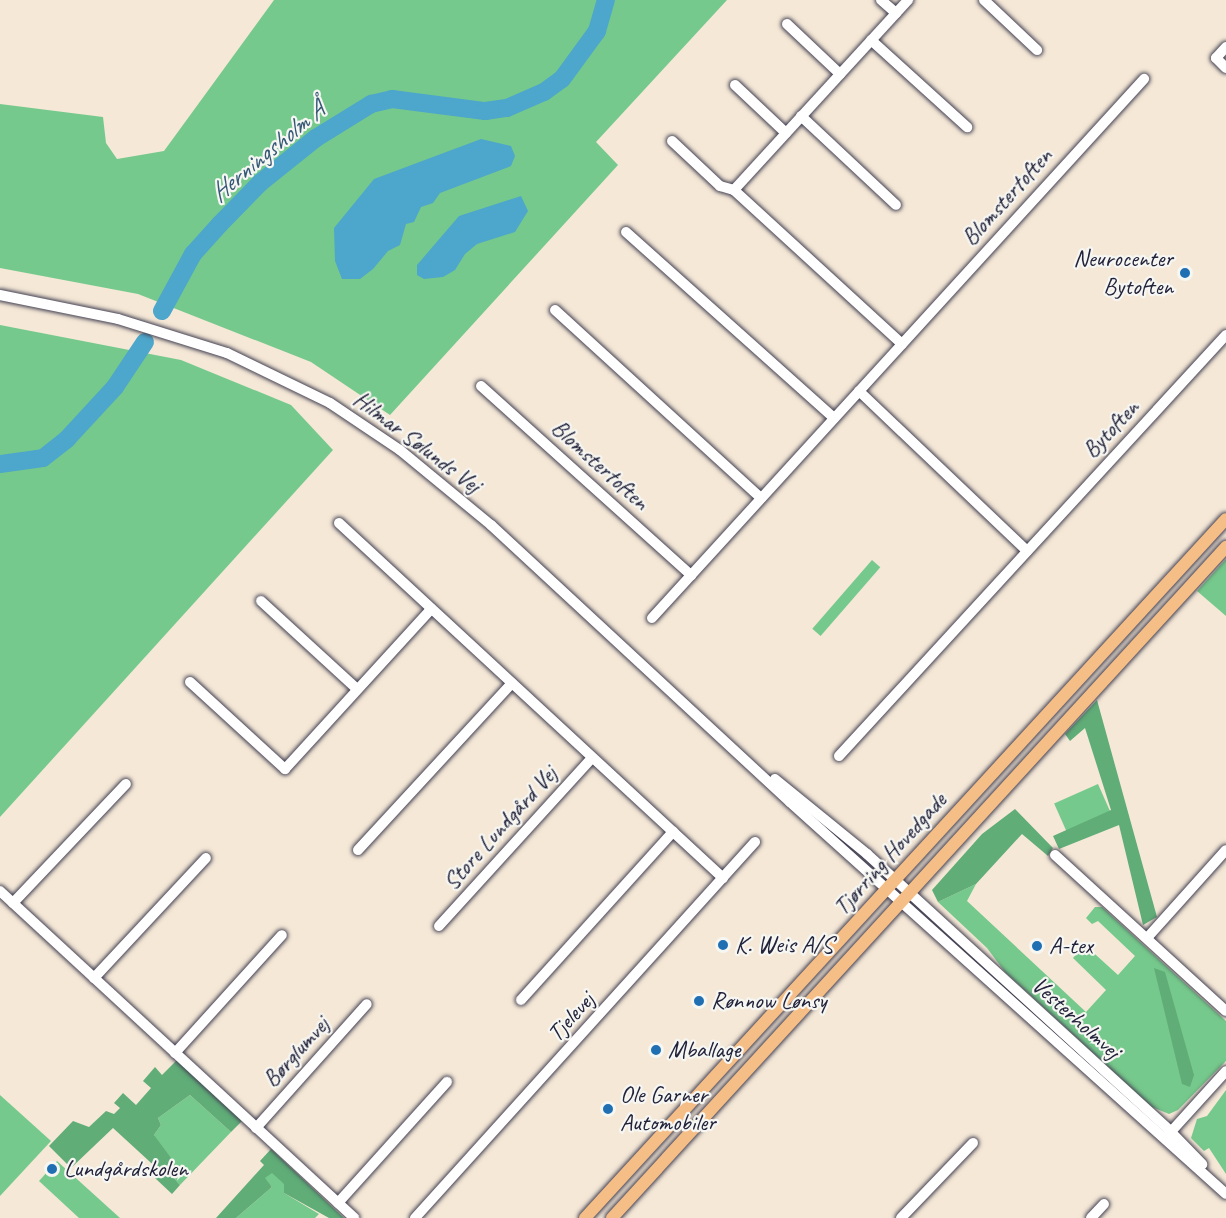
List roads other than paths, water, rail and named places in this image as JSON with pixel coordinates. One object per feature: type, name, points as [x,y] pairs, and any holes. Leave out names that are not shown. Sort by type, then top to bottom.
[{"type":"main road","name":"Tjørring Hovedgade","points":[[585,1218],[1226,519]]},
{"type":"main road","name":"Tjørring Hovedgade","points":[[612,1218],[1226,547]]},
{"type":"street","points":[[881,0],[896,13]]},
{"type":"street","points":[[734,190],[908,0]]},
{"type":"street","points":[[984,0],[1037,50]]},
{"type":"street","points":[[787,24],[840,74]]},
{"type":"street","points":[[871,40],[967,128]]},
{"type":"street","points":[[1226,47],[1216,58],[1226,68]]},
{"type":"street","name":"Blomstertoften","points":[[652,618],[1144,79]]},
{"type":"street","points":[[735,85],[786,133]]},
{"type":"street","points":[[801,116],[896,205]]},
{"type":"street","points":[[672,141],[720,186],[734,190],[902,344]]},
{"type":"street","points":[[626,232],[834,418]]},
{"type":"street","name":"Hilmar Sølunds Vej","points":[[0,295],[95,313],[184,338],[269,372],[350,415],[422,466],[464,502],[737,750],[891,885]]},
{"type":"street","points":[[555,310],[761,498]]},
{"type":"street","name":"Bytoften","points":[[839,756],[1226,334]]},
{"type":"street","name":"Blomstertoften","points":[[481,386],[691,575]]},
{"type":"street","points":[[859,391],[1027,551]]},
{"type":"street","points":[[339,523],[723,878]]},
{"type":"street","points":[[261,601],[357,689]]},
{"type":"street","points":[[190,682],[285,769],[431,609]]},
{"type":"street","points":[[358,850],[512,683]]},
{"type":"street","name":"Store Lundgård Vej","points":[[439,926],[592,758]]},
{"type":"street","points":[[13,903],[126,784]]},
{"type":"street","points":[[521,1000],[673,832]]},
{"type":"street","name":"Tjelevej","points":[[415,1218],[755,842]]},
{"type":"street","points":[[1147,938],[1226,850]]},
{"type":"street","points":[[1055,855],[1226,1011]]},
{"type":"street","points":[[94,978],[206,858]]},
{"type":"street","name":"Vesterholmvej","points":[[891,885],[1167,1135],[1226,1192]]},
{"type":"street","points":[[0,891],[354,1218]]},
{"type":"street","points":[[175,1053],[282,935]]},
{"type":"street","name":"Børglumvej","points":[[256,1128],[367,1004]]},
{"type":"street","points":[[1167,1135],[1226,1071]]},
{"type":"street","points":[[338,1203],[447,1082]]},
{"type":"street","points":[[901,1218],[974,1143]]},
{"type":"street","points":[[1091,1218],[1104,1204]]},
{"type":"water","points":[[481,139],[511,146],[515,156],[511,166],[440,193],[433,203],[421,207],[414,222],[406,224],[400,245],[388,251],[373,269],[360,279],[342,279],[335,261],[334,228],[374,179]]},
{"type":"water","points":[[521,196],[528,211],[515,232],[477,244],[465,254],[455,270],[443,277],[424,279],[417,275],[417,265],[459,216]]},
{"type":"waterway","name":"Herningsholm Å","points":[[162,311],[193,254],[260,183],[316,138],[371,104],[392,99],[485,111],[507,108],[544,92],[562,79],[597,31],[606,0]]},
{"type":"waterway","name":"Herningsholm Å","points":[[0,464],[43,458],[67,439],[115,387],[145,342]]},
{"type":"place","name":"Neurocenter Bytoften","points":[[1185,273]]},
{"type":"place","name":"K. Weis A/S","points":[[723,945]]},
{"type":"place","name":"A-tex","points":[[1037,946]]},
{"type":"place","name":"Rønnow Lønsy","points":[[699,1001]]},
{"type":"place","name":"Mballage","points":[[656,1050]]},
{"type":"place","name":"Ole Garner Automobiler","points":[[608,1109]]},
{"type":"place","name":"Lundgårdskolen","points":[[52,1169]]}]
